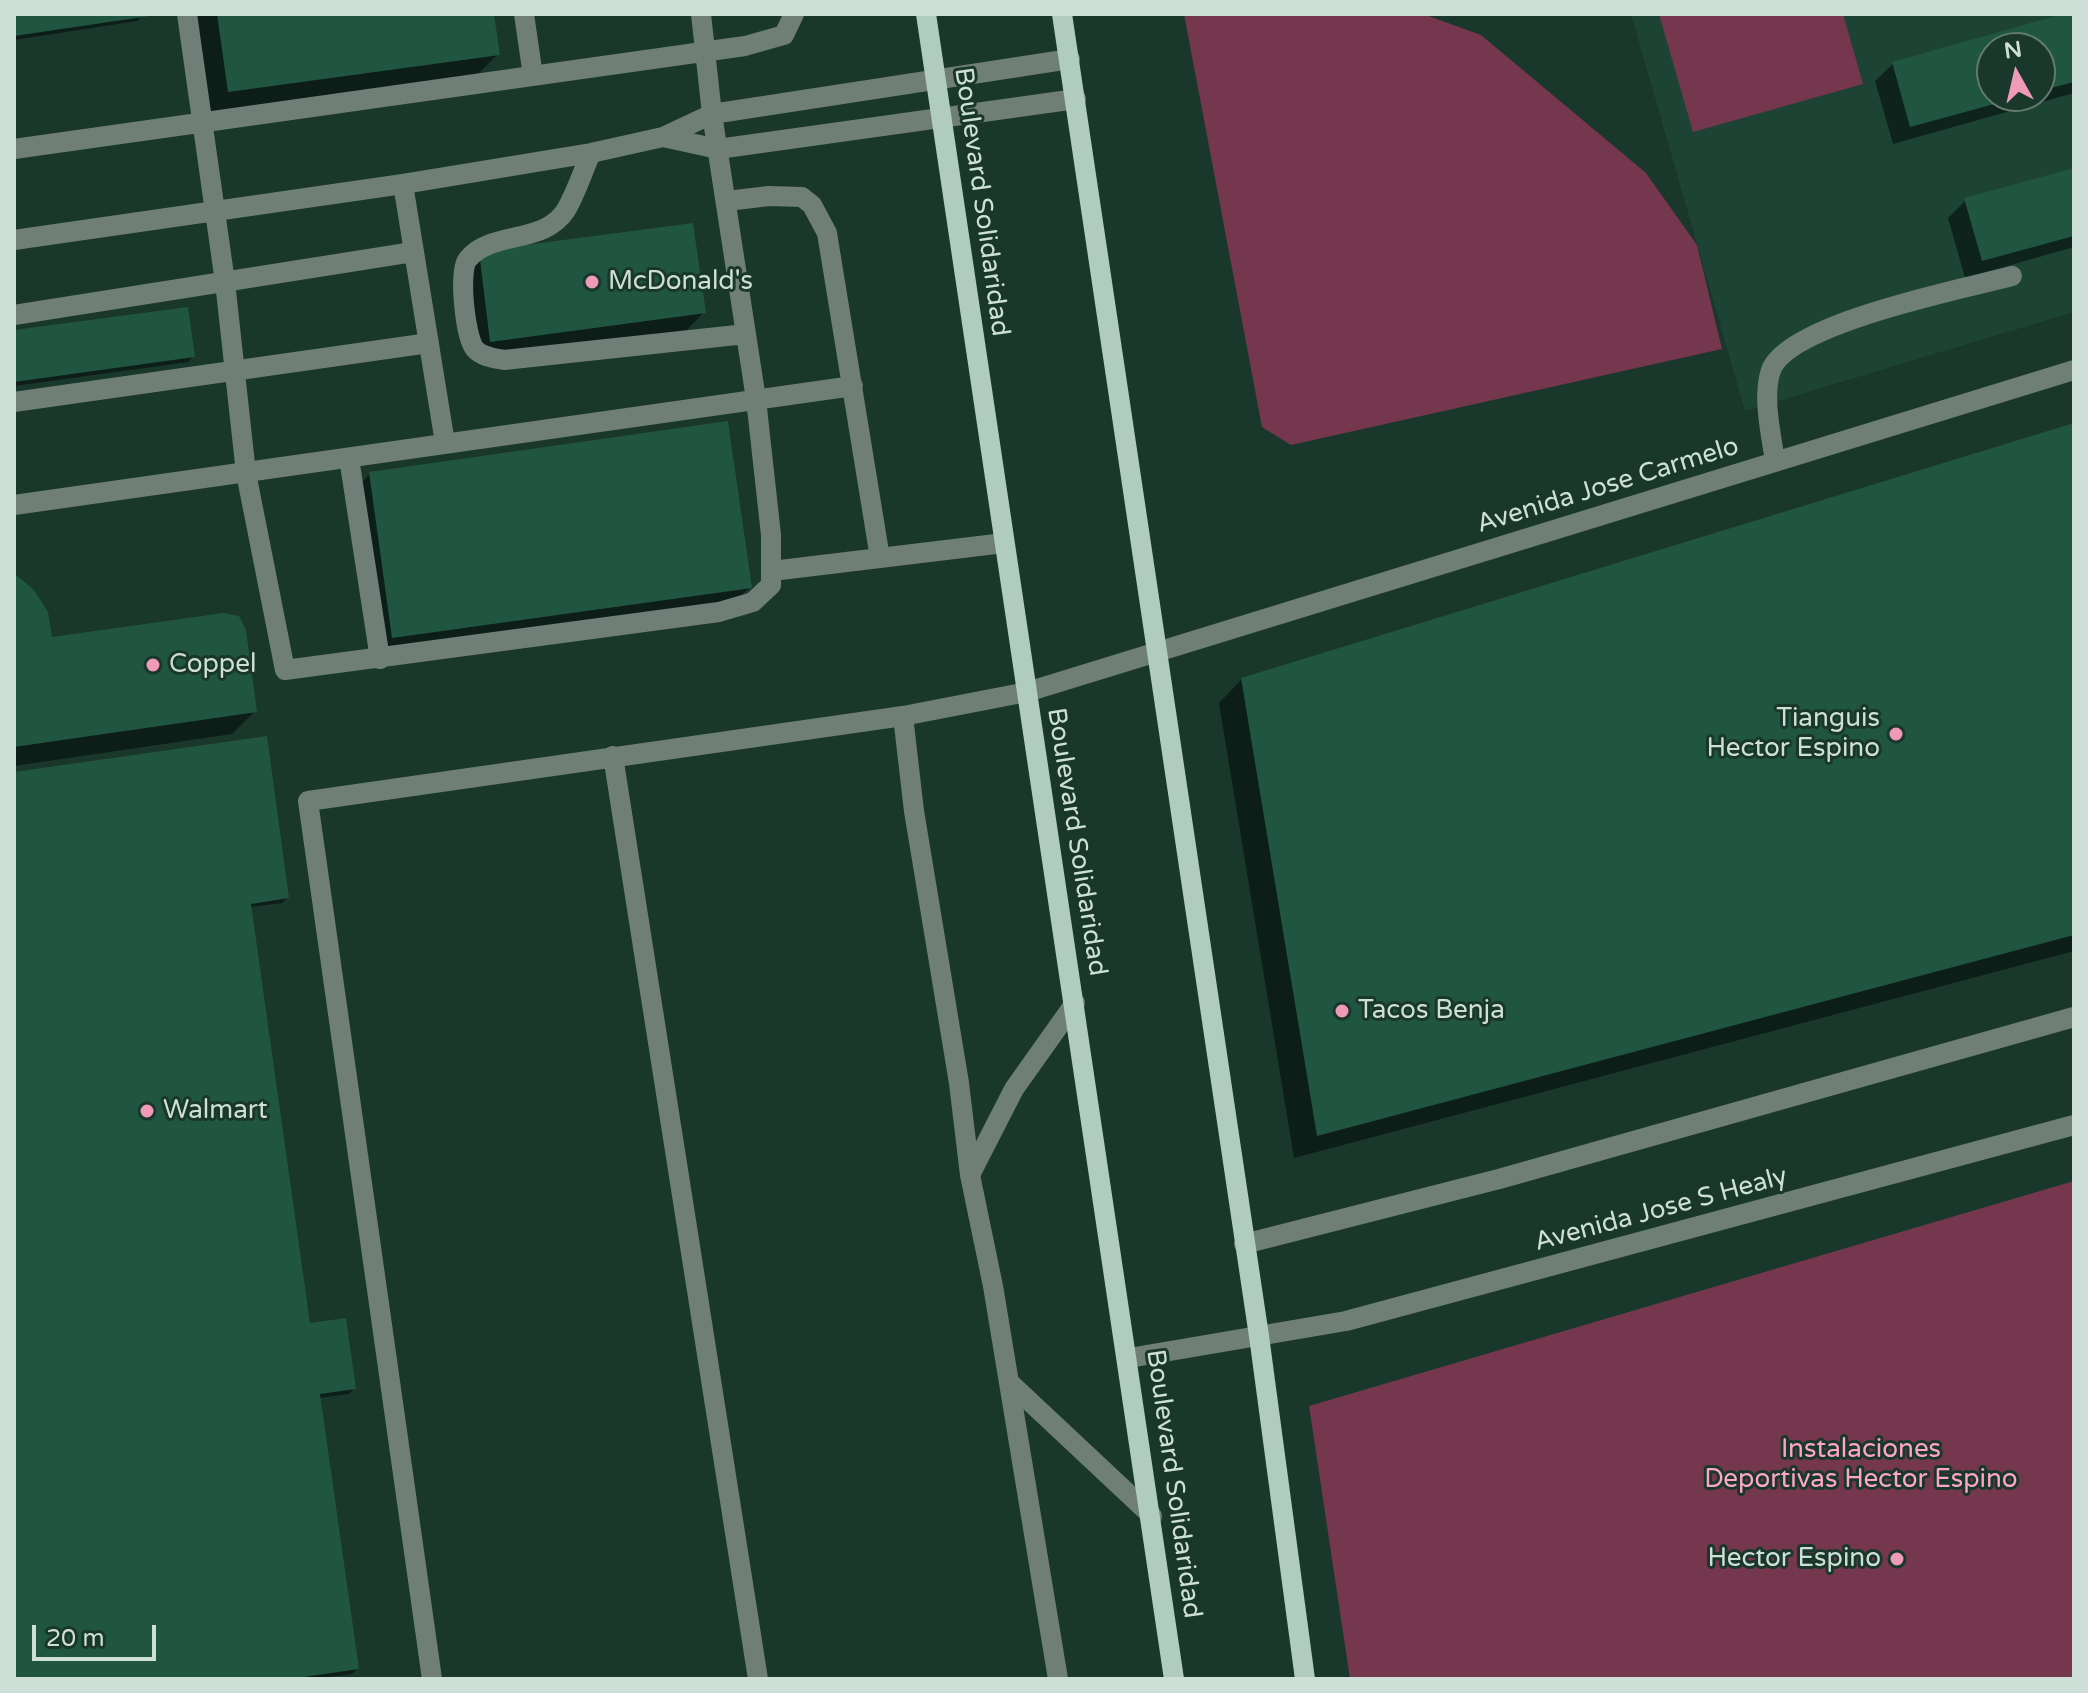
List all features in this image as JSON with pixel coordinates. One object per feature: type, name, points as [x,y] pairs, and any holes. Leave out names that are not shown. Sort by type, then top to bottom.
[{"type":"main road","name":"Boulevard Solidaridad","points":[[926,14],[1129,1358],[1174,1679]]},
{"type":"main road","points":[[1062,14],[1259,1336],[1305,1679]]},
{"type":"street","points":[[187,14],[225,282],[246,473],[285,670],[719,612],[763,596],[771,585],[756,399],[712,114],[701,14]]},
{"type":"street","points":[[524,14],[533,76]]},
{"type":"street","points":[[14,149],[768,41],[784,35],[794,14]]},
{"type":"street","points":[[14,240],[403,184],[591,153],[663,137],[712,114],[1070,59]]},
{"type":"street","points":[[663,137],[718,149],[1076,99]]},
{"type":"street","points":[[591,153],[565,212],[550,226],[530,235],[482,247],[468,258],[462,269],[468,333],[475,348],[487,357],[504,360],[746,334]]},
{"type":"street","points":[[403,184],[445,443]]},
{"type":"street","points":[[727,201],[802,197],[821,218],[827,233],[880,558]]},
{"type":"street","points":[[14,315],[413,252]]},
{"type":"street","points":[[1775,461],[1769,393],[1771,371],[1780,355],[1825,329],[2012,276]]},
{"type":"street","points":[[14,402],[429,343]]},
{"type":"street","name":"Avenida Jose Carmelo","points":[[432,1679],[308,801],[903,716],[1027,692],[1640,500],[2074,370]]},
{"type":"street","points":[[14,505],[853,386]]},
{"type":"street","points":[[349,458],[380,659]]},
{"type":"street","points":[[772,571],[1004,543]]},
{"type":"street","points":[[903,716],[914,811],[957,1067],[970,1175],[1010,1383],[1058,1679]]},
{"type":"street","points":[[613,756],[758,1679]]},
{"type":"street","points":[[970,1175],[1014,1089],[1075,1003]]},
{"type":"street","points":[[1244,1244],[1514,1175],[2074,1017]]},
{"type":"street","name":"Avenida Jose S Healy","points":[[1129,1358],[1346,1321],[2074,1125]]},
{"type":"street","points":[[1010,1383],[1152,1516]]},
{"type":"shaded area","points":[[1631,14],[2074,14],[2074,312],[1745,411]]},
{"type":"green space","points":[[1184,14],[1423,14],[1481,35],[1646,173],[1697,245],[1722,349],[1291,445],[1262,427]]},
{"type":"green space","points":[[1659,14],[1843,14],[1863,84],[1693,132]]},
{"type":"green space","name":"Instalaciones Deportivas Hector Espino","points":[[2074,1181],[2074,1679],[1350,1679],[1309,1406]]},
{"type":"building","points":[[14,14],[150,14],[150,16],[14,36]]},
{"type":"building","points":[[217,14],[494,14],[500,55],[228,92]]},
{"type":"building","points":[[2063,14],[2074,14],[2074,82],[2056,87],[2056,32],[1999,32]]},
{"type":"building","points":[[1976,38],[1976,109],[1910,127],[1892,62]]},
{"type":"building","points":[[2074,168],[2074,236],[1982,261],[1964,198]]},
{"type":"building","name":"McDonald's","points":[[693,223],[706,313],[490,342],[479,251]]},
{"type":"building","points":[[188,307],[195,357],[14,382],[14,330]]},
{"type":"building","points":[[728,421],[752,588],[392,638],[369,472]]},
{"type":"building","points":[[2074,423],[2074,935],[1317,1136],[1241,678]]},
{"type":"building","points":[[14,573],[34,590],[48,612],[52,637],[223,613],[239,616],[246,630],[257,712],[14,747]]},
{"type":"building","name":"Walmart","points":[[267,736],[289,898],[251,904],[310,1323],[346,1318],[356,1389],[320,1394],[359,1669],[290,1679],[14,1679],[14,772]]},
{"type":"place","name":"McDonald's","points":[[592,282]]},
{"type":"place","name":"Coppel","points":[[153,665]]},
{"type":"place","name":"Tianguis Hector Espino","points":[[1896,734]]},
{"type":"place","name":"Tacos Benja","points":[[1342,1011]]},
{"type":"place","name":"Walmart","points":[[147,1111]]},
{"type":"place","name":"Hector Espino","points":[[1897,1559]]}]
